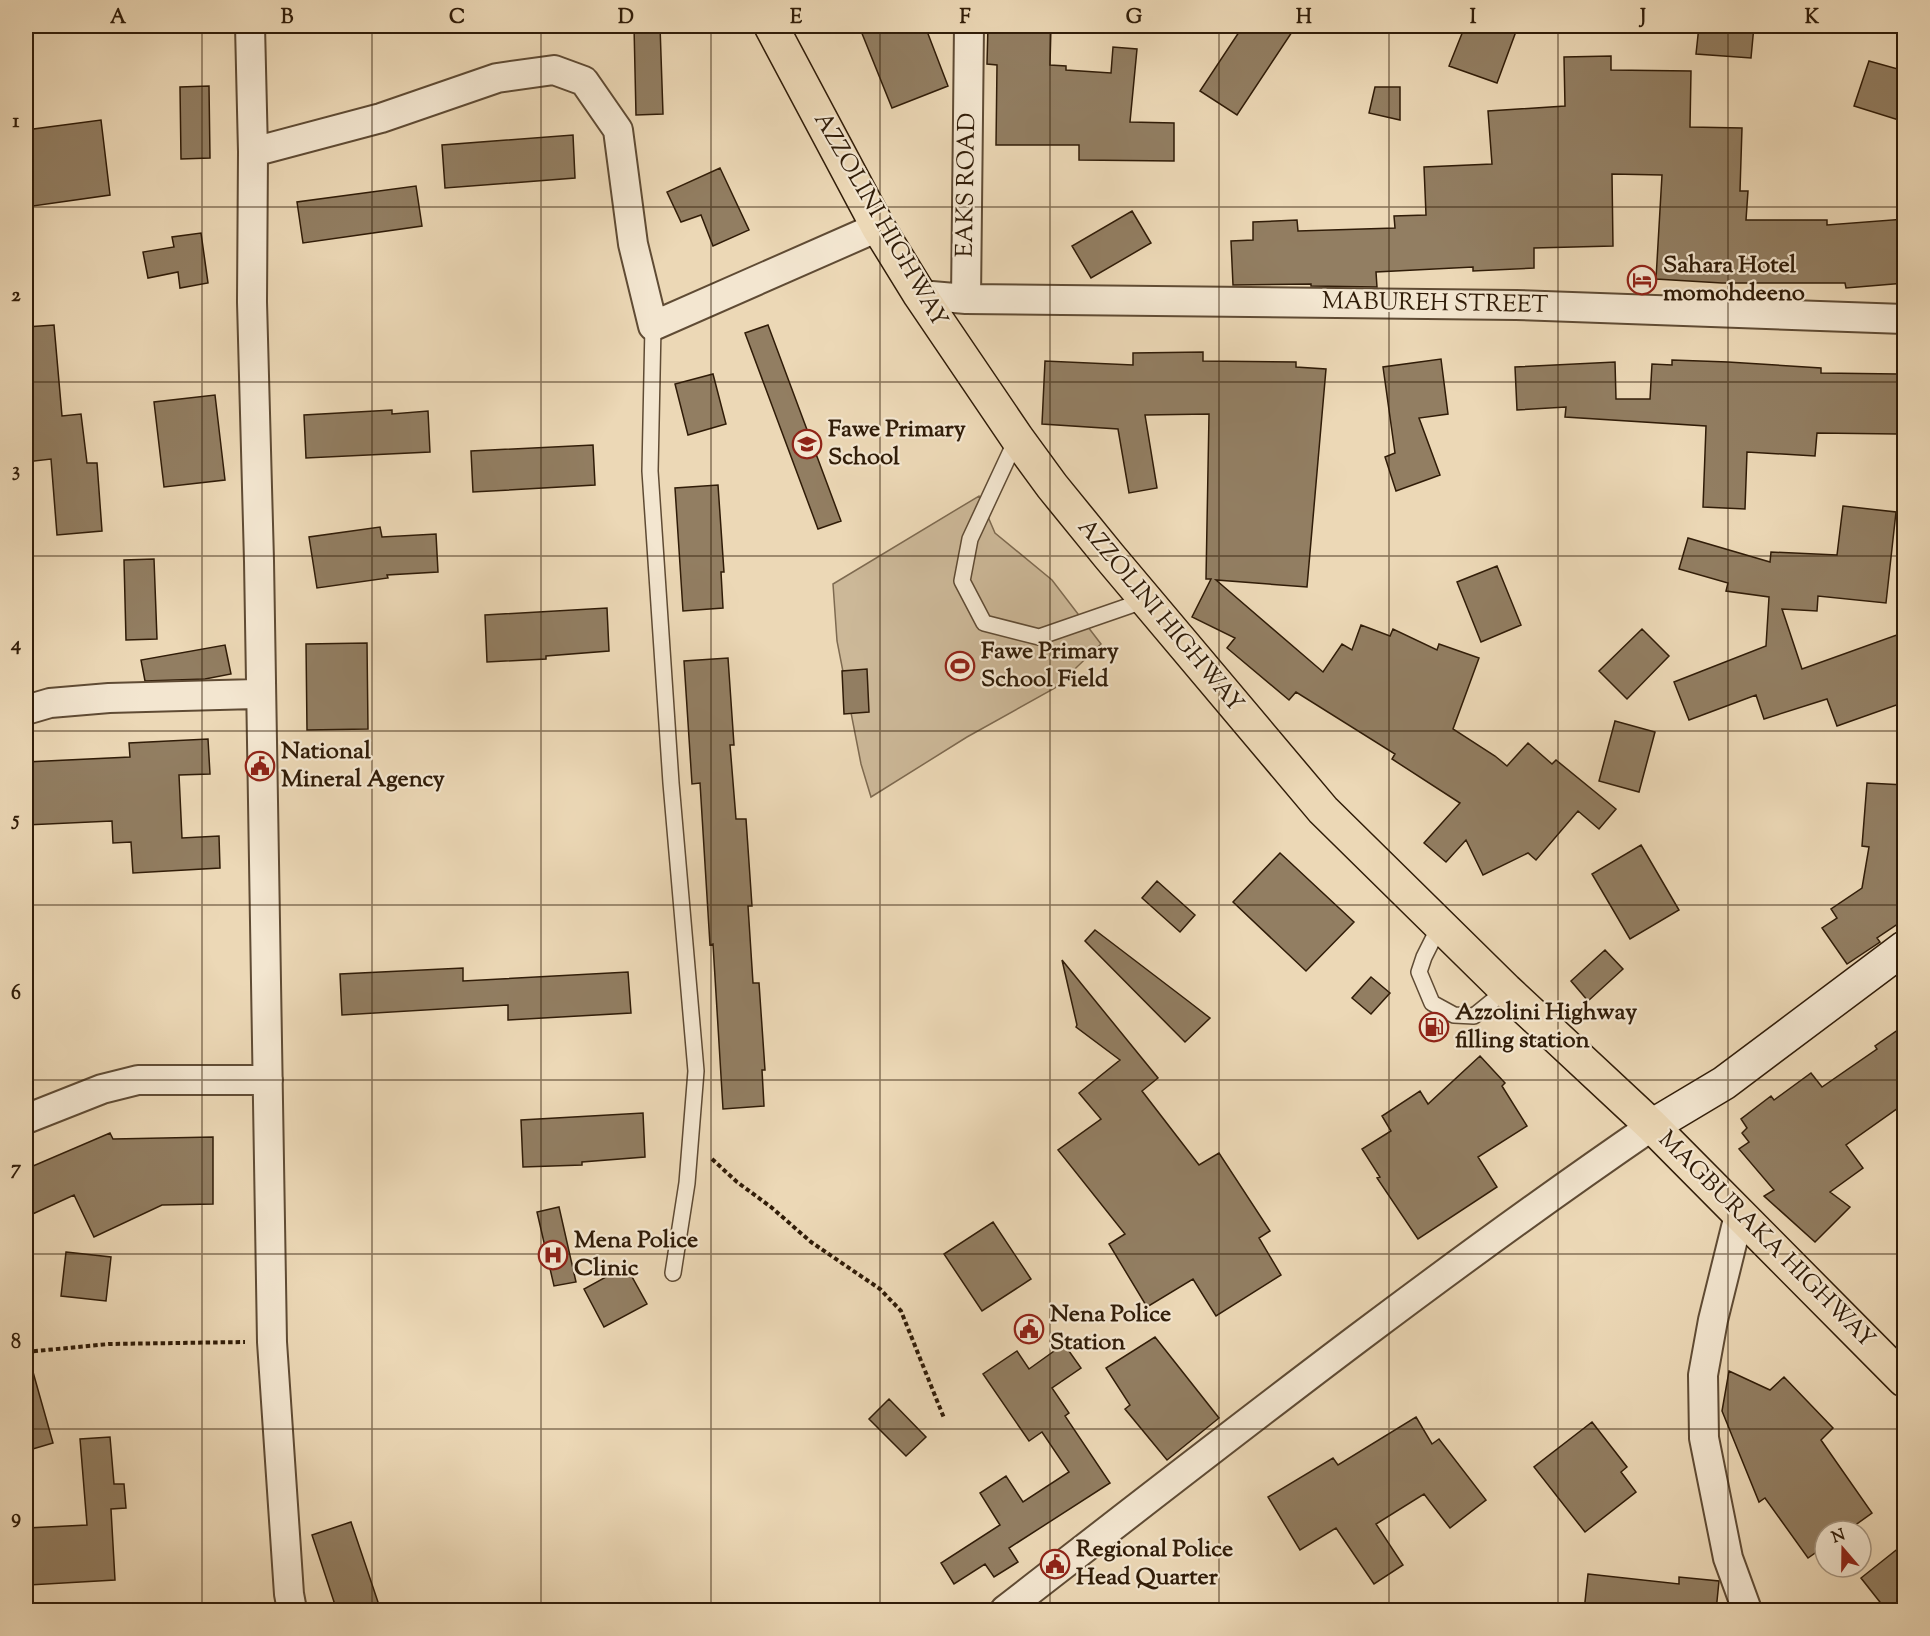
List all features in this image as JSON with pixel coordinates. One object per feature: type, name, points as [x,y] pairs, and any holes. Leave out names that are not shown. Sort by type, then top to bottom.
[{"type":"main road","name":"AZZOLINI HIGHWAY","points":[[771,26],[878,227],[920,295],[1052,486],[1323,810],[1506,990],[1652,1126]]},
{"type":"main road","points":[[1652,1126],[1724,1083],[1905,948]]},
{"type":"main road","name":"MAGBURAKA HIGHWAY","points":[[1652,1126],[1905,1380]]},
{"type":"street","points":[[250,26],[253,152],[252,302],[259,561],[272,1342],[288,1582],[292,1611]]},
{"type":"street","name":"EAKS ROAD","points":[[966,299],[969,26]]},
{"type":"street","points":[[253,152],[381,118],[497,78],[554,70],[584,81],[618,130],[633,244],[653,326],[878,227]]},
{"type":"street","points":[[920,295],[966,299]]},
{"type":"street","name":"MABUREH STREET","points":[[966,299],[1516,304],[1905,319]]},
{"type":"street","points":[[26,710],[50,703],[109,698],[260,694]]},
{"type":"street","points":[[26,1119],[102,1089],[138,1080],[268,1080]]},
{"type":"street","points":[[1005,1611],[1380,1322],[1569,1183],[1652,1126]]},
{"type":"street","points":[[1739,1215],[1713,1320],[1703,1375],[1704,1438],[1728,1558],[1747,1611]]},
{"type":"lane","points":[[653,326],[650,471],[671,783],[696,1071],[687,1183],[673,1273]]},
{"type":"lane","points":[[1017,438],[970,539],[962,581],[984,623],[1039,637],[1146,600]]},
{"type":"lane","points":[[1440,925],[1419,972],[1432,1003],[1454,1015],[1474,1016],[1506,990]]},
{"type":"path","points":[[691,1146],[711,1158],[811,1242],[880,1289],[901,1311],[944,1418]]},
{"type":"path","points":[[26,1352],[109,1344],[272,1342]]},
{"type":"shaded area","name":"Fawe Primary School Field","points":[[979,496],[995,533],[1052,580],[1101,644],[1055,688],[967,737],[871,797],[861,764],[837,641],[833,584]]},
{"type":"building","points":[[634,26],[660,26],[663,114],[636,115]]},
{"type":"building","points":[[859,26],[925,26],[948,86],[892,108]]},
{"type":"building","points":[[988,26],[1051,26],[1050,65],[1066,66],[1066,70],[1111,73],[1113,47],[1137,49],[1130,122],[1174,123],[1174,161],[1079,160],[1079,145],[996,145],[997,65],[987,64]]},
{"type":"building","points":[[1243,26],[1296,26],[1237,115],[1200,91]]},
{"type":"building","points":[[1465,26],[1518,26],[1497,83],[1449,66]]},
{"type":"building","points":[[1699,26],[1754,26],[1751,58],[1696,54]]},
{"type":"building","points":[[1611,56],[1611,70],[1691,71],[1690,127],[1742,128],[1740,191],[1748,191],[1746,220],[1827,220],[1827,225],[1905,219],[1905,283],[1846,288],[1845,283],[1722,283],[1656,279],[1662,175],[1612,174],[1613,246],[1534,248],[1534,268],[1473,271],[1473,267],[1376,272],[1377,287],[1311,286],[1311,284],[1233,285],[1231,241],[1253,240],[1253,222],[1297,220],[1298,231],[1395,228],[1394,216],[1426,215],[1424,167],[1492,164],[1488,111],[1565,106],[1564,57]]},
{"type":"building","points":[[1869,61],[1905,71],[1905,122],[1854,106]]},
{"type":"building","points":[[209,86],[210,158],[181,159],[180,87]]},
{"type":"building","points":[[1375,87],[1400,87],[1400,120],[1369,113]]},
{"type":"building","points":[[101,120],[110,195],[26,207],[26,130]]},
{"type":"building","points":[[573,135],[575,178],[445,188],[442,145]]},
{"type":"building","points":[[720,168],[749,230],[713,246],[701,215],[681,222],[667,192]]},
{"type":"building","points":[[416,186],[422,226],[303,243],[297,202]]},
{"type":"building","points":[[1132,211],[1151,243],[1091,278],[1072,246]]},
{"type":"building","points":[[201,233],[208,283],[180,288],[178,272],[148,278],[143,252],[174,247],[172,237]]},
{"type":"building","points":[[54,325],[62,416],[81,414],[87,463],[97,463],[102,531],[57,535],[51,459],[26,462],[26,327]]},
{"type":"building","points":[[768,325],[841,521],[818,529],[745,333]]},
{"type":"building","points":[[1203,352],[1203,361],[1296,362],[1296,367],[1326,369],[1307,587],[1216,580],[1323,672],[1342,644],[1352,650],[1361,625],[1390,636],[1393,629],[1437,650],[1439,644],[1479,658],[1453,729],[1507,766],[1528,743],[1552,764],[1556,760],[1616,809],[1599,829],[1578,811],[1536,860],[1528,853],[1483,875],[1466,840],[1446,862],[1424,843],[1460,803],[1392,759],[1395,754],[1296,692],[1289,700],[1227,648],[1235,638],[1192,617],[1211,579],[1206,579],[1209,414],[1145,415],[1157,488],[1129,493],[1118,429],[1042,424],[1045,361],[1133,365],[1133,353]]},
{"type":"building","points":[[1441,359],[1448,414],[1419,418],[1440,475],[1396,491],[1385,457],[1395,453],[1383,367]]},
{"type":"building","points":[[1672,360],[1821,368],[1821,373],[1898,374],[1897,434],[1817,433],[1815,456],[1747,452],[1745,509],[1703,507],[1706,426],[1565,417],[1566,407],[1517,410],[1515,367],[1615,362],[1616,399],[1650,399],[1652,364],[1672,365]]},
{"type":"building","points":[[713,374],[726,424],[688,435],[675,384]]},
{"type":"building","points":[[215,395],[225,480],[164,487],[154,402]]},
{"type":"building","points":[[392,410],[392,414],[428,411],[430,452],[306,458],[304,415]]},
{"type":"building","points":[[593,445],[595,485],[473,492],[471,451]]},
{"type":"building","points":[[718,485],[724,572],[721,572],[723,608],[683,611],[675,488]]},
{"type":"building","points":[[1843,506],[1896,512],[1886,603],[1818,596],[1817,611],[1782,609],[1802,669],[1905,632],[1905,702],[1837,726],[1827,699],[1764,719],[1756,695],[1689,720],[1674,682],[1766,646],[1769,597],[1726,591],[1728,583],[1679,569],[1688,538],[1770,562],[1771,552],[1837,555]]},
{"type":"building","points":[[380,527],[382,537],[436,534],[438,572],[387,575],[388,578],[317,588],[309,537]]},
{"type":"building","points":[[154,559],[157,639],[126,640],[124,560]]},
{"type":"building","points":[[1497,566],[1521,625],[1481,642],[1457,582]]},
{"type":"building","points":[[607,608],[609,651],[546,656],[546,659],[487,662],[485,615]]},
{"type":"building","points":[[1642,629],[1669,656],[1627,699],[1599,671]]},
{"type":"building","points":[[367,643],[368,729],[307,730],[306,644]]},
{"type":"building","points":[[225,645],[231,674],[205,679],[145,681],[141,660]]},
{"type":"building","points":[[728,658],[734,745],[730,745],[736,819],[746,819],[752,906],[748,906],[753,983],[759,983],[765,1070],[762,1070],[764,1106],[723,1109],[700,783],[692,784],[684,661]]},
{"type":"building","points":[[867,669],[869,712],[844,714],[842,671]]},
{"type":"building","points":[[1615,721],[1655,732],[1639,792],[1599,781]]},
{"type":"building","points":[[208,739],[210,774],[179,775],[182,838],[219,836],[220,868],[133,873],[131,842],[113,843],[112,821],[26,825],[26,762],[130,757],[129,743]]},
{"type":"building","points":[[1867,783],[1905,785],[1905,919],[1877,938],[1880,942],[1847,964],[1822,928],[1837,918],[1831,909],[1862,888],[1869,847],[1862,846]]},
{"type":"building","points":[[1641,845],[1679,910],[1630,939],[1592,874]]},
{"type":"building","points":[[1280,853],[1354,922],[1306,971],[1233,902]]},
{"type":"building","points":[[1157,881],[1195,915],[1180,932],[1142,898]]},
{"type":"building","points":[[1095,930],[1210,1018],[1185,1042],[1085,941]]},
{"type":"building","points":[[1605,950],[1623,969],[1588,1001],[1571,981]]},
{"type":"building","points":[[1062,960],[1158,1078],[1142,1091],[1199,1165],[1219,1153],[1270,1231],[1259,1238],[1281,1275],[1216,1316],[1193,1279],[1147,1307],[1109,1244],[1125,1234],[1058,1150],[1101,1119],[1079,1093],[1120,1060],[1076,1027]]},
{"type":"building","points":[[463,968],[463,981],[628,972],[631,1013],[508,1020],[508,1005],[342,1015],[340,974]]},
{"type":"building","points":[[1371,977],[1390,993],[1371,1014],[1352,998]]},
{"type":"building","points":[[1905,1025],[1905,1103],[1846,1145],[1863,1168],[1830,1192],[1850,1207],[1815,1242],[1764,1196],[1774,1190],[1739,1149],[1749,1142],[1742,1133],[1747,1128],[1741,1119],[1771,1096],[1774,1100],[1811,1073],[1822,1087],[1877,1049],[1875,1046]]},
{"type":"building","points":[[1480,1056],[1505,1083],[1502,1086],[1527,1126],[1478,1157],[1497,1187],[1418,1239],[1377,1178],[1380,1177],[1362,1149],[1391,1131],[1382,1116],[1420,1091],[1428,1104]]},
{"type":"building","points":[[643,1113],[645,1157],[582,1162],[582,1165],[523,1167],[521,1120]]},
{"type":"building","points":[[110,1133],[113,1139],[213,1137],[213,1204],[162,1205],[94,1237],[74,1195],[26,1217],[26,1169]]},
{"type":"building","points":[[559,1207],[576,1282],[554,1286],[537,1212]]},
{"type":"building","points":[[993,1222],[1031,1279],[982,1311],[944,1254]]},
{"type":"building","points":[[66,1252],[111,1257],[106,1301],[61,1296]]},
{"type":"building","points":[[626,1266],[647,1304],[604,1327],[584,1289]]},
{"type":"building","points":[[1155,1337],[1219,1418],[1167,1460],[1125,1409],[1130,1405],[1106,1368]]},
{"type":"building","points":[[1064,1344],[1081,1368],[1052,1388],[1069,1413],[1065,1416],[1110,1483],[1009,1548],[1018,1562],[994,1577],[985,1564],[954,1584],[941,1563],[1000,1525],[980,1493],[1006,1476],[1023,1502],[1069,1472],[1042,1432],[1029,1441],[983,1374],[1017,1351],[1029,1369]]},
{"type":"building","points":[[1729,1371],[1770,1390],[1784,1377],[1833,1428],[1821,1440],[1872,1513],[1864,1519],[1813,1519],[1813,1554],[1808,1558],[1765,1498],[1759,1502],[1722,1411]]},
{"type":"building","points":[[33,1372],[53,1443],[26,1451],[26,1373]]},
{"type":"building","points":[[889,1399],[926,1437],[906,1456],[869,1419]]},
{"type":"building","points":[[1416,1417],[1432,1444],[1439,1439],[1486,1500],[1450,1528],[1424,1494],[1376,1524],[1403,1565],[1374,1584],[1336,1528],[1300,1550],[1268,1497],[1333,1458],[1338,1465]]},
{"type":"building","points":[[1592,1422],[1627,1467],[1621,1472],[1636,1492],[1585,1532],[1534,1467]]},
{"type":"building","points":[[110,1437],[114,1484],[124,1484],[126,1508],[111,1509],[115,1580],[29,1585],[27,1528],[87,1525],[80,1439]]},
{"type":"building","points":[[351,1522],[381,1611],[337,1611],[312,1535]]},
{"type":"building","points":[[1905,1543],[1905,1611],[1887,1611],[1862,1579],[1873,1579],[1873,1568]]},
{"type":"building","points":[[1588,1574],[1679,1584],[1679,1577],[1719,1581],[1716,1611],[1584,1611]]},
{"type":"place","name":"Sahara Hotel momohdeeno","points":[[1642,280]]},
{"type":"place","name":"Fawe Primary School","points":[[807,444]]},
{"type":"place","name":"Fawe Primary School Field","points":[[960,666]]},
{"type":"place","name":"National Mineral Agency","points":[[260,766]]},
{"type":"place","name":"Azzolini Highway filling station","points":[[1434,1027]]},
{"type":"place","name":"Mena Police Clinic","points":[[553,1255]]},
{"type":"place","name":"Nena Police Station","points":[[1029,1329]]},
{"type":"place","name":"Regional Police Head Quarter","points":[[1055,1564]]}]
